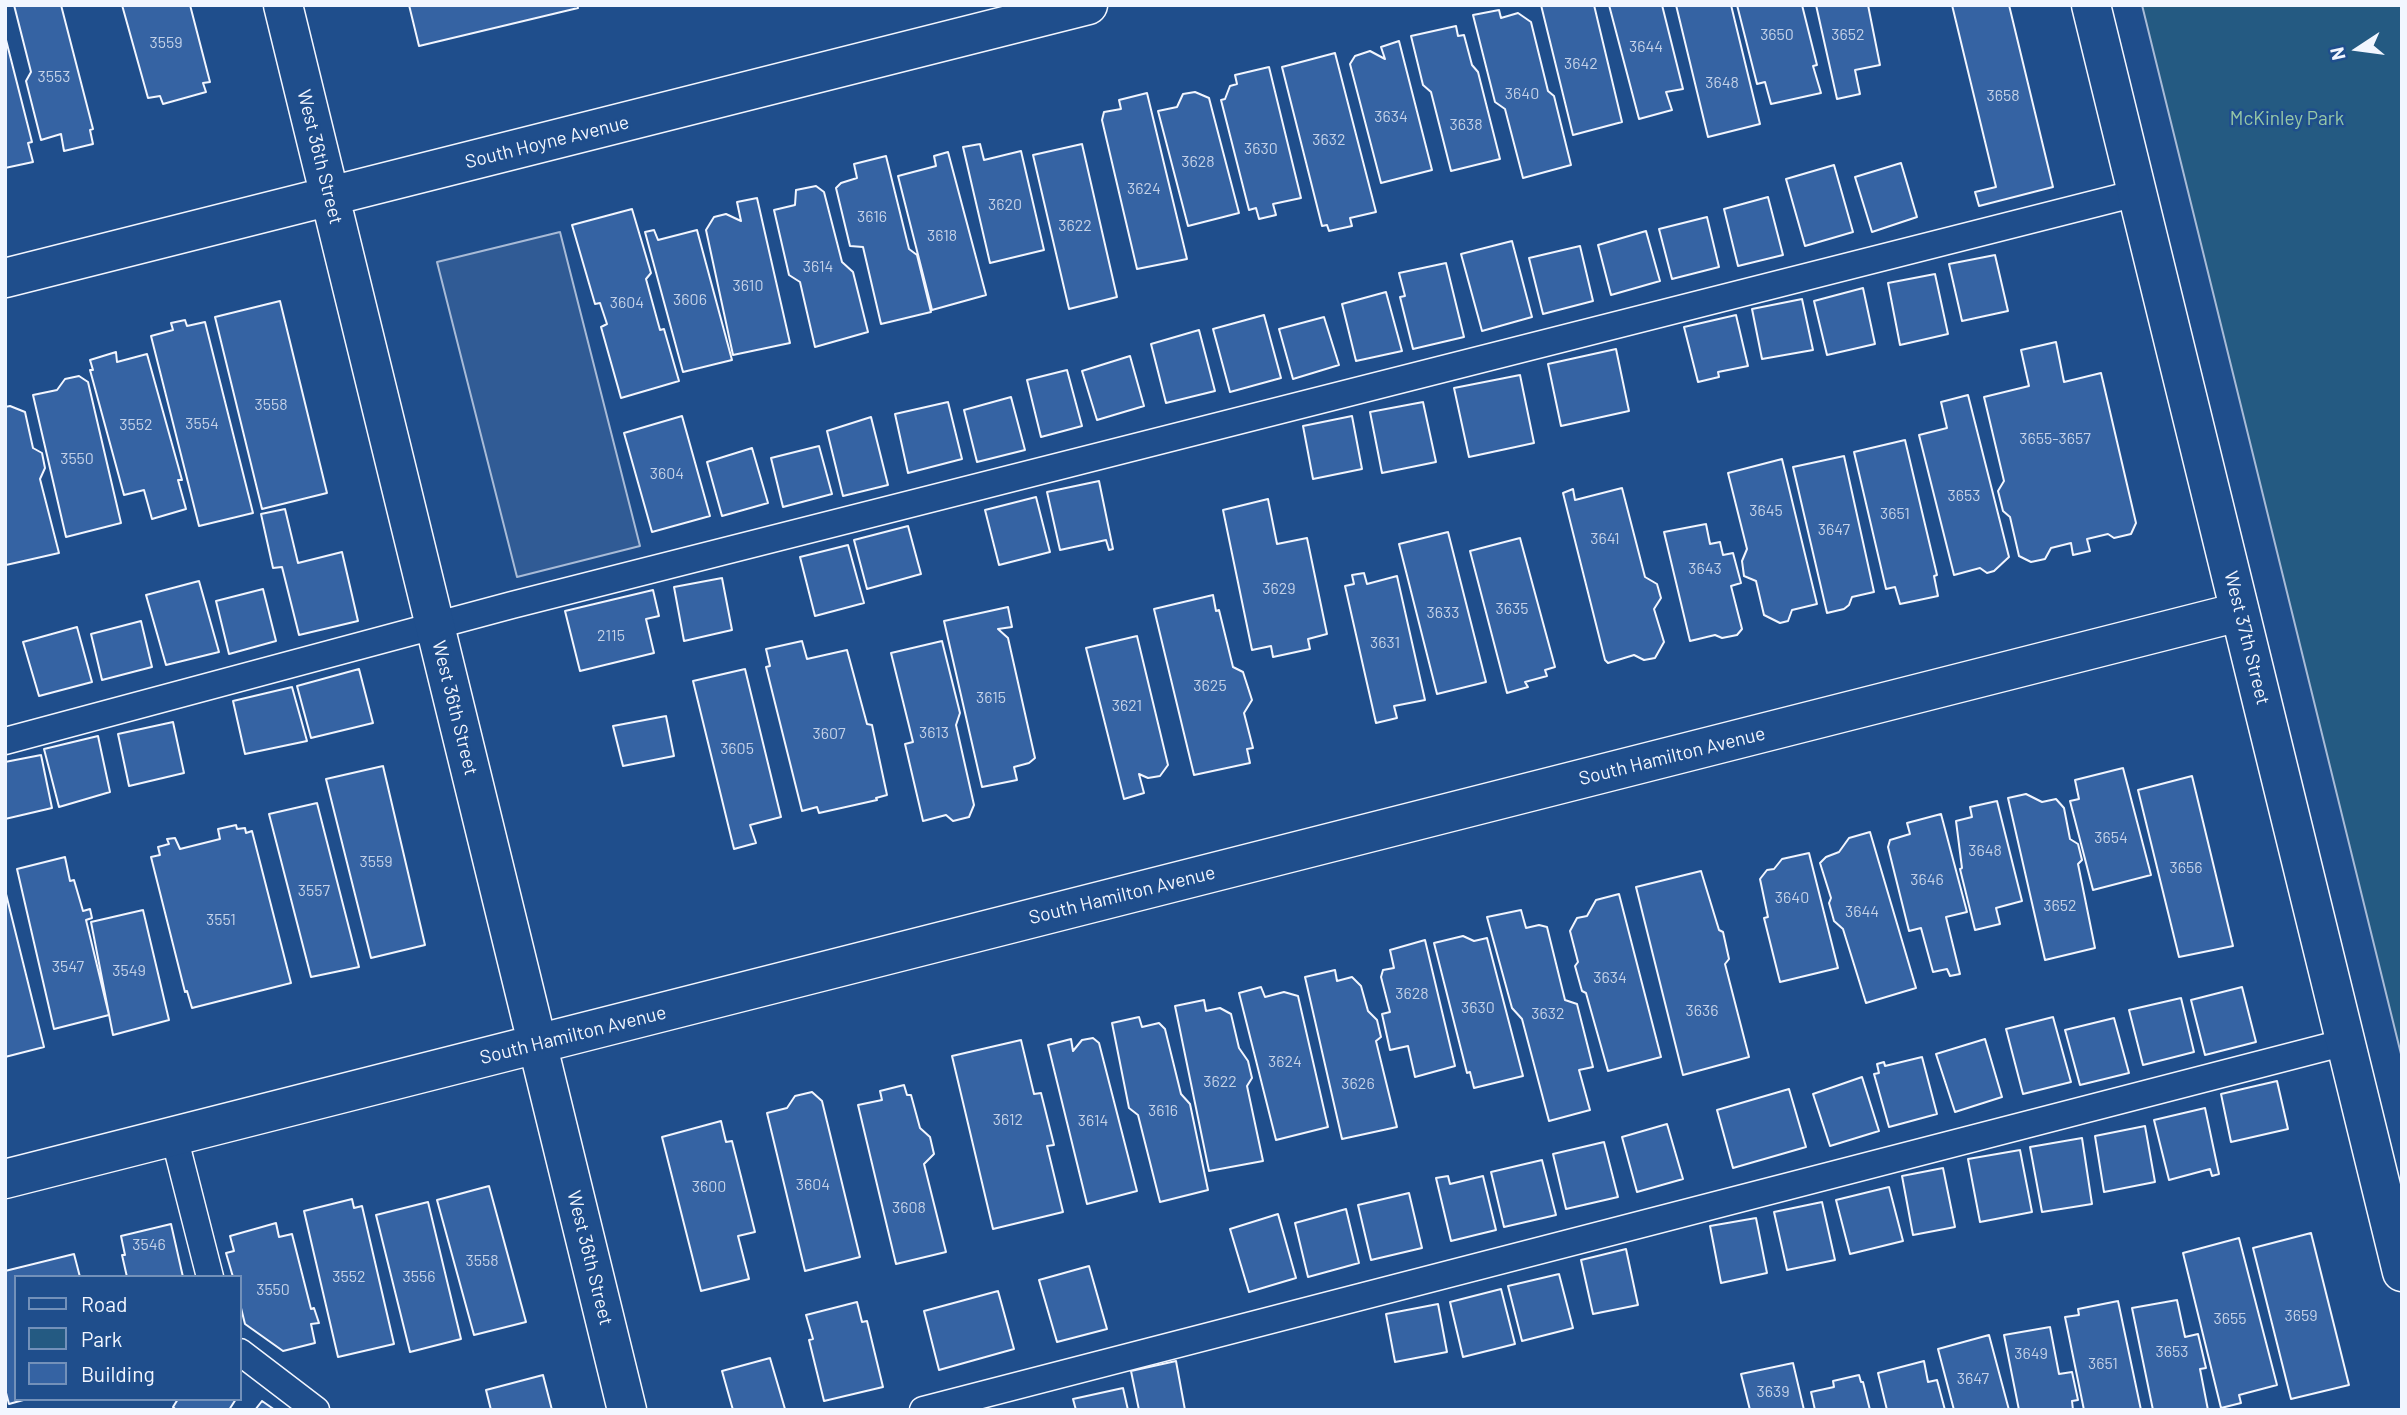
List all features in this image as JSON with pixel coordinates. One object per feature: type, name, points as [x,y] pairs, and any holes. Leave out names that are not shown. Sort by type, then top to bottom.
[{"type":"street","name":"West 36th Street","points":[[283,5],[627,1410]]},
{"type":"street","name":"South Hoyne Avenue","points":[[5,278],[1088,5]]},
{"type":"street","name":"West 37th Street","points":[[2091,5],[2402,1272]]},
{"type":"street","name":"South Hamilton Avenue","points":[[5,1179],[2239,612]]},
{"type":"lane","points":[[5,741],[434,625],[2137,193]]},
{"type":"lane","points":[[923,1410],[2346,1042]]},
{"type":"lane","points":[[174,1136],[209,1275]]},
{"type":"lane","points":[[242,1354],[316,1410]]},
{"type":"green space","name":"McKinley Park","points":[[2142,5],[2402,5],[2402,1058]]},
{"type":"shaded area","points":[[560,232],[640,546],[517,577],[437,262]]},
{"type":"building","points":[[14,5],[61,5],[93,129],[90,130],[93,144],[64,151],[61,134],[41,140],[26,81],[31,72]]},
{"type":"building","points":[[122,5],[190,5],[210,82],[203,83],[206,92],[163,104],[160,96],[148,98]]},
{"type":"building","points":[[409,5],[577,5],[578,8],[419,46]]},
{"type":"building","points":[[1541,5],[1594,5],[1622,122],[1573,135]]},
{"type":"building","points":[[1609,5],[1662,5],[1683,89],[1666,92],[1672,110],[1639,119]]},
{"type":"building","points":[[1676,5],[1731,5],[1760,124],[1708,137]]},
{"type":"building","points":[[1737,5],[1802,5],[1817,65],[1813,66],[1821,93],[1771,104],[1765,82],[1757,84]]},
{"type":"building","points":[[1816,5],[1868,5],[1880,65],[1855,70],[1860,94],[1837,99]]},
{"type":"building","points":[[1952,5],[2009,5],[2053,187],[1979,206],[1975,192],[1996,187]]},
{"type":"building","points":[[1499,10],[1501,18],[1518,13],[1531,22],[1548,91],[1554,96],[1571,165],[1523,178],[1505,109],[1495,102],[1473,15]]},
{"type":"building","points":[[1456,26],[1458,36],[1464,35],[1472,65],[1478,72],[1500,159],[1451,171],[1431,92],[1423,85],[1411,36]]},
{"type":"building","points":[[5,36],[32,142],[28,143],[33,162],[5,168]]},
{"type":"building","points":[[1399,41],[1432,170],[1381,183],[1350,64],[1355,56],[1370,51],[1385,59],[1381,47]]},
{"type":"building","points":[[1335,53],[1376,212],[1350,218],[1352,226],[1329,231],[1327,225],[1322,226],[1282,67]]},
{"type":"building","points":[[1269,67],[1301,198],[1273,204],[1276,215],[1259,219],[1256,208],[1249,210],[1221,100],[1225,99],[1230,86],[1237,84],[1235,75]]},
{"type":"building","points":[[1195,92],[1209,98],[1239,213],[1188,226],[1158,111],[1177,107],[1183,94]]},
{"type":"building","points":[[1147,93],[1187,259],[1137,269],[1102,120],[1104,112],[1121,109],[1119,100]]},
{"type":"building","points":[[980,144],[984,160],[1021,151],[1044,250],[990,263],[963,147]]},
{"type":"building","points":[[1082,144],[1117,297],[1069,309],[1033,155]]},
{"type":"building","points":[[948,152],[986,295],[932,310],[898,176],[936,166],[934,156]]},
{"type":"building","points":[[886,156],[909,249],[917,255],[931,312],[881,324],[863,247],[850,246],[836,188],[841,183],[857,178],[854,164]]},
{"type":"building","points":[[1901,163],[1917,217],[1872,232],[1855,177]]},
{"type":"building","points":[[1834,165],[1853,232],[1805,246],[1786,179]]},
{"type":"building","points":[[816,186],[824,192],[842,262],[853,272],[868,332],[815,347],[800,282],[789,275],[774,210],[795,205],[796,190]]},
{"type":"building","points":[[1768,197],[1783,255],[1738,266],[1724,209]]},
{"type":"building","points":[[757,198],[790,343],[733,355],[706,230],[714,217],[726,214],[741,221],[737,202]]},
{"type":"building","points":[[632,209],[651,273],[646,279],[660,330],[664,329],[679,381],[621,398],[601,327],[607,324],[600,303],[595,304],[572,225]]},
{"type":"building","points":[[1707,217],[1719,267],[1672,279],[1659,229]]},
{"type":"building","points":[[654,230],[658,240],[697,230],[732,360],[683,372],[645,232]]},
{"type":"building","points":[[1646,231],[1660,281],[1611,295],[1598,245]]},
{"type":"building","points":[[1512,241],[1532,317],[1482,331],[1461,254]]},
{"type":"building","points":[[1580,246],[1593,301],[1543,314],[1529,258]]},
{"type":"building","points":[[1995,255],[2008,311],[1962,321],[1949,264]]},
{"type":"building","points":[[1446,263],[1464,337],[1413,349],[1400,297],[1405,296],[1399,273]]},
{"type":"building","points":[[1935,274],[1948,334],[1900,345],[1888,283]]},
{"type":"building","points":[[1863,288],[1875,344],[1827,355],[1814,301]]},
{"type":"building","points":[[1386,292],[1402,351],[1356,361],[1342,304]]},
{"type":"building","points":[[1802,299],[1813,350],[1762,359],[1752,309]]},
{"type":"building","points":[[280,301],[327,493],[262,509],[215,317]]},
{"type":"building","points":[[1264,315],[1281,378],[1230,392],[1213,329]]},
{"type":"building","points":[[1736,315],[1748,366],[1718,372],[1719,377],[1698,382],[1684,327]]},
{"type":"building","points":[[1324,317],[1339,365],[1293,379],[1279,329]]},
{"type":"building","points":[[185,320],[187,326],[205,322],[253,513],[199,526],[151,336],[173,330],[171,323]]},
{"type":"building","points":[[1199,330],[1215,391],[1166,403],[1151,344]]},
{"type":"building","points":[[2056,342],[2064,382],[2101,373],[2136,523],[2131,534],[2114,538],[2108,534],[2087,539],[2090,551],[2073,555],[2071,543],[2051,548],[2045,559],[2031,562],[2019,556],[2010,517],[2003,511],[1998,491],[2004,481],[1984,397],[2029,386],[2021,350]]},
{"type":"building","points":[[1616,349],[1629,411],[1561,426],[1548,364]]},
{"type":"building","points":[[116,352],[117,362],[147,354],[182,480],[178,480],[186,509],[152,519],[144,490],[124,495],[90,370],[93,370],[90,360]]},
{"type":"building","points":[[1130,356],[1144,406],[1097,420],[1082,371]]},
{"type":"building","points":[[1067,370],[1082,426],[1041,437],[1027,380]]},
{"type":"building","points":[[1520,375],[1534,443],[1469,457],[1454,388]]},
{"type":"building","points":[[79,376],[88,382],[121,523],[66,537],[33,395],[57,390],[65,379]]},
{"type":"building","points":[[1968,395],[2009,557],[1994,571],[1987,573],[1980,568],[1954,575],[1919,435],[1947,428],[1941,402]]},
{"type":"building","points":[[1011,397],[1025,450],[977,462],[964,410]]},
{"type":"building","points":[[948,402],[962,459],[908,473],[895,414]]},
{"type":"building","points":[[1423,402],[1436,462],[1382,473],[1370,412]]},
{"type":"building","points":[[10,406],[25,412],[33,448],[42,453],[45,468],[40,479],[59,553],[6,565],[5,407]]},
{"type":"building","points":[[682,416],[710,516],[652,532],[624,433]]},
{"type":"building","points":[[1352,416],[1362,469],[1313,479],[1303,426]]},
{"type":"building","points":[[871,417],[888,485],[843,496],[827,431]]},
{"type":"building","points":[[1905,440],[1937,575],[1934,576],[1938,596],[1900,604],[1895,587],[1886,589],[1854,452]]},
{"type":"building","points":[[819,446],[832,494],[783,507],[771,458]]},
{"type":"building","points":[[752,448],[768,503],[722,516],[707,462]]},
{"type":"building","points":[[1844,456],[1874,592],[1852,597],[1844,609],[1827,613],[1793,467]]},
{"type":"building","points":[[1782,459],[1817,604],[1792,610],[1788,621],[1780,623],[1764,615],[1756,581],[1744,576],[1742,561],[1747,549],[1728,473]]},
{"type":"building","points":[[1099,481],[1113,549],[1109,550],[1106,540],[1060,550],[1047,492]]},
{"type":"building","points":[[1622,488],[1645,577],[1657,584],[1661,598],[1654,609],[1664,642],[1655,658],[1644,660],[1634,655],[1608,663],[1605,660],[1563,493],[1573,489],[1575,500]]},
{"type":"building","points":[[1036,497],[1050,552],[999,565],[985,510]]},
{"type":"building","points":[[1268,499],[1277,544],[1307,538],[1327,634],[1308,639],[1310,649],[1273,657],[1271,646],[1252,650],[1223,510]]},
{"type":"building","points":[[285,509],[298,563],[342,552],[358,621],[299,635],[282,567],[273,568],[261,514]]},
{"type":"building","points":[[1706,524],[1710,544],[1720,542],[1723,555],[1733,553],[1741,583],[1731,586],[1742,629],[1737,635],[1722,638],[1715,635],[1690,641],[1664,532]]},
{"type":"building","points":[[908,526],[921,574],[867,589],[854,540]]},
{"type":"building","points":[[1448,532],[1486,682],[1437,694],[1399,544]]},
{"type":"building","points":[[1520,538],[1555,667],[1545,670],[1547,676],[1525,682],[1528,687],[1507,693],[1470,551]]},
{"type":"building","points":[[848,545],[864,603],[815,616],[800,557]]},
{"type":"building","points":[[1364,573],[1367,584],[1397,576],[1425,700],[1394,706],[1397,718],[1376,723],[1345,586],[1354,584],[1352,575]]},
{"type":"building","points":[[722,578],[732,630],[684,641],[674,587]]},
{"type":"building","points":[[199,581],[219,652],[166,665],[146,595]]},
{"type":"building","points":[[263,589],[276,641],[229,654],[216,601]]},
{"type":"building","points":[[653,590],[659,616],[646,619],[654,653],[580,671],[565,611]]},
{"type":"building","points":[[1213,595],[1233,667],[1243,672],[1252,700],[1244,713],[1253,748],[1247,749],[1250,763],[1194,775],[1154,609]]},
{"type":"building","points":[[1008,607],[1012,627],[998,629],[1008,638],[1035,758],[1029,763],[1014,767],[1017,780],[982,787],[944,621]]},
{"type":"building","points":[[141,621],[152,667],[102,680],[91,634]]},
{"type":"building","points":[[77,627],[92,682],[39,696],[23,642]]},
{"type":"building","points":[[1137,636],[1168,765],[1160,776],[1148,778],[1139,774],[1144,793],[1124,799],[1086,648]]},
{"type":"building","points":[[802,641],[807,659],[847,650],[867,724],[872,725],[887,795],[876,798],[877,800],[819,813],[817,807],[802,811],[766,667],[770,666],[766,649]]},
{"type":"building","points":[[942,641],[960,713],[956,725],[974,805],[969,817],[953,821],[946,815],[923,821],[905,744],[913,742],[891,653]]},
{"type":"building","points":[[359,669],[373,723],[311,738],[297,686]]},
{"type":"building","points":[[745,669],[781,817],[750,825],[756,843],[734,849],[693,681]]},
{"type":"building","points":[[292,687],[307,741],[245,754],[233,701]]},
{"type":"building","points":[[666,716],[674,756],[623,766],[613,726]]},
{"type":"building","points":[[173,722],[184,773],[129,786],[118,734]]},
{"type":"building","points":[[98,736],[110,792],[59,807],[44,749]]},
{"type":"building","points":[[41,755],[52,808],[5,819],[5,762]]},
{"type":"building","points":[[383,766],[425,945],[371,958],[326,779]]},
{"type":"building","points":[[2123,768],[2151,875],[2093,890],[2070,801],[2079,799],[2075,780]]},
{"type":"building","points":[[2192,776],[2233,946],[2179,957],[2138,790]]},
{"type":"building","points":[[2026,794],[2042,802],[2056,799],[2064,808],[2070,839],[2078,844],[2082,860],[2078,864],[2095,948],[2045,960],[2008,798]]},
{"type":"building","points":[[1997,801],[2022,901],[1996,908],[2000,924],[1975,930],[1960,869],[1956,821],[1972,817],[1970,807]]},
{"type":"building","points":[[317,803],[359,967],[311,977],[269,814]]},
{"type":"building","points":[[1941,814],[1967,912],[1946,917],[1960,974],[1950,976],[1947,969],[1933,972],[1921,928],[1909,931],[1888,847],[1890,840],[1910,834],[1907,823]]},
{"type":"building","points":[[236,825],[237,829],[245,828],[246,833],[252,831],[291,983],[192,1008],[187,991],[185,992],[151,857],[160,855],[158,847],[169,844],[167,839],[175,838],[180,849],[220,839],[218,829]]},
{"type":"building","points":[[1870,832],[1916,988],[1866,1003],[1843,929],[1834,921],[1829,903],[1831,898],[1820,863],[1826,857],[1839,852],[1849,838]]},
{"type":"building","points":[[1809,853],[1838,968],[1780,982],[1764,918],[1768,917],[1760,879],[1782,859]]},
{"type":"building","points":[[65,857],[70,881],[74,880],[83,911],[90,909],[92,918],[86,920],[109,1015],[54,1029],[17,869]]},
{"type":"building","points":[[1701,871],[1719,930],[1723,932],[1729,959],[1725,964],[1749,1057],[1683,1075],[1636,887]]},
{"type":"building","points":[[5,890],[44,1047],[5,1057]]},
{"type":"building","points":[[1619,894],[1661,1057],[1608,1071],[1586,993],[1582,991],[1575,966],[1578,962],[1570,931],[1577,918],[1587,916],[1596,900]]},
{"type":"building","points":[[143,910],[169,1020],[113,1035],[91,922]]},
{"type":"building","points":[[1521,910],[1526,928],[1539,925],[1547,927],[1565,1000],[1577,1004],[1593,1067],[1579,1070],[1590,1110],[1549,1121],[1522,1019],[1512,1008],[1487,917]]},
{"type":"building","points":[[1463,936],[1474,941],[1487,938],[1523,1076],[1474,1088],[1470,1072],[1467,1073],[1434,943]]},
{"type":"building","points":[[1425,940],[1455,1066],[1415,1077],[1408,1046],[1390,1050],[1382,1014],[1390,1012],[1381,977],[1383,970],[1394,968],[1390,950]]},
{"type":"building","points":[[1335,970],[1337,981],[1352,977],[1361,986],[1368,1011],[1377,1020],[1381,1037],[1376,1041],[1397,1127],[1342,1139],[1305,977]]},
{"type":"building","points":[[1261,987],[1265,997],[1284,992],[1298,996],[1328,1127],[1276,1140],[1239,993]]},
{"type":"building","points":[[2242,987],[2256,1042],[2205,1055],[2191,1000]]},
{"type":"building","points":[[2181,998],[2194,1052],[2143,1065],[2129,1010]]},
{"type":"building","points":[[1204,1000],[1206,1011],[1220,1008],[1231,1014],[1239,1048],[1248,1061],[1252,1078],[1247,1086],[1263,1161],[1209,1171],[1175,1006]]},
{"type":"building","points":[[1139,1017],[1142,1027],[1159,1023],[1165,1029],[1181,1094],[1190,1104],[1208,1190],[1160,1202],[1138,1115],[1129,1108],[1112,1023]]},
{"type":"building","points":[[2053,1017],[2071,1082],[2023,1094],[2006,1029]]},
{"type":"building","points":[[2114,1018],[2129,1073],[2080,1085],[2065,1030]]},
{"type":"building","points":[[1093,1038],[1099,1043],[1137,1191],[1087,1204],[1048,1045],[1071,1039],[1073,1051],[1082,1040]]},
{"type":"building","points":[[1985,1039],[2002,1097],[1955,1112],[1936,1054]]},
{"type":"building","points":[[1021,1040],[1034,1094],[1041,1093],[1054,1145],[1047,1146],[1063,1212],[993,1229],[952,1056]]},
{"type":"building","points":[[1922,1057],[1937,1114],[1889,1127],[1874,1074],[1879,1073],[1877,1064],[1884,1062],[1885,1066]]},
{"type":"building","points":[[1862,1077],[1879,1131],[1830,1146],[1813,1094]]},
{"type":"building","points":[[2277,1081],[2288,1129],[2231,1142],[2221,1094]]},
{"type":"building","points":[[904,1085],[907,1095],[911,1095],[920,1128],[930,1137],[934,1154],[924,1164],[946,1252],[896,1264],[858,1105],[882,1100],[880,1091]]},
{"type":"building","points":[[1789,1089],[1806,1147],[1733,1168],[1717,1110]]},
{"type":"building","points":[[812,1092],[822,1101],[860,1257],[805,1271],[767,1113],[787,1108],[795,1096]]},
{"type":"building","points":[[2205,1108],[2219,1174],[2212,1176],[2210,1169],[2169,1180],[2154,1120]]},
{"type":"building","points":[[721,1121],[726,1142],[732,1141],[755,1232],[738,1236],[749,1279],[701,1291],[662,1137]]},
{"type":"building","points":[[1667,1124],[1683,1179],[1637,1192],[1622,1137]]},
{"type":"building","points":[[2145,1126],[2155,1182],[2104,1192],[2095,1136]]},
{"type":"building","points":[[2082,1138],[2092,1204],[2042,1212],[2030,1147]]},
{"type":"building","points":[[1604,1142],[1618,1197],[1566,1209],[1553,1154]]},
{"type":"building","points":[[2020,1150],[2032,1212],[1980,1222],[1968,1159]]},
{"type":"building","points":[[1542,1160],[1556,1215],[1504,1227],[1491,1172]]},
{"type":"building","points":[[1943,1168],[1955,1227],[1913,1235],[1902,1176]]},
{"type":"building","points":[[1448,1176],[1450,1184],[1483,1176],[1496,1230],[1451,1241],[1436,1178]]},
{"type":"building","points":[[489,1186],[526,1322],[474,1335],[437,1200]]},
{"type":"building","points":[[1889,1187],[1903,1241],[1850,1254],[1836,1200]]},
{"type":"building","points":[[1409,1193],[1422,1248],[1371,1260],[1358,1205]]},
{"type":"building","points":[[352,1199],[354,1208],[362,1206],[394,1344],[338,1357],[304,1211]]},
{"type":"building","points":[[428,1202],[461,1339],[410,1352],[376,1215]]},
{"type":"building","points":[[1822,1202],[1835,1260],[1787,1270],[1774,1212]]},
{"type":"building","points":[[1346,1209],[1359,1263],[1308,1277],[1295,1223]]},
{"type":"building","points":[[1278,1214],[1296,1278],[1249,1292],[1230,1229]]},
{"type":"building","points":[[1756,1218],[1767,1273],[1721,1283],[1710,1226]]},
{"type":"building","points":[[276,1223],[279,1237],[292,1234],[311,1309],[314,1308],[319,1323],[311,1324],[315,1343],[283,1351],[245,1324],[242,1312],[242,1275],[232,1275],[226,1253],[234,1251],[230,1236]]},
{"type":"building","points":[[171,1224],[183,1275],[127,1275],[121,1236]]},
{"type":"building","points":[[2311,1233],[2349,1385],[2291,1399],[2253,1248]]},
{"type":"building","points":[[2239,1238],[2277,1385],[2239,1395],[2241,1403],[2221,1408],[2183,1253]]},
{"type":"building","points":[[1626,1249],[1638,1305],[1593,1314],[1581,1260]]},
{"type":"building","points":[[74,1254],[79,1275],[14,1275],[14,1401],[20,1401],[9,1404],[5,1389],[5,1271]]},
{"type":"building","points":[[1089,1266],[1107,1329],[1057,1342],[1039,1280]]},
{"type":"building","points":[[1559,1274],[1573,1328],[1522,1341],[1508,1286]]},
{"type":"building","points":[[1501,1289],[1515,1344],[1463,1357],[1450,1302]]},
{"type":"building","points":[[998,1291],[1014,1349],[939,1370],[924,1311]]},
{"type":"building","points":[[2177,1300],[2185,1337],[2198,1334],[2206,1368],[2200,1369],[2208,1410],[2153,1410],[2132,1308]]},
{"type":"building","points":[[2118,1301],[2141,1410],[2084,1410],[2065,1317],[2079,1315],[2078,1309]]},
{"type":"building","points":[[857,1302],[862,1322],[867,1321],[883,1387],[824,1401],[809,1340],[813,1339],[806,1315]]},
{"type":"building","points":[[1438,1304],[1447,1352],[1395,1362],[1386,1314]]},
{"type":"building","points":[[2050,1327],[2059,1374],[2072,1372],[2078,1400],[2072,1401],[2073,1410],[2019,1410],[2004,1335]]},
{"type":"building","points":[[1989,1335],[2009,1410],[1954,1410],[1938,1349]]},
{"type":"building","points":[[770,1358],[785,1409],[733,1410],[722,1371]]},
{"type":"building","points":[[1176,1361],[1185,1410],[1139,1410],[1131,1371]]},
{"type":"building","points":[[1924,1361],[1928,1382],[1937,1380],[1945,1410],[1887,1410],[1878,1373]]},
{"type":"building","points":[[1793,1363],[1804,1410],[1750,1410],[1741,1374]]},
{"type":"building","points":[[543,1375],[552,1410],[491,1410],[486,1390]]},
{"type":"building","points":[[1859,1375],[1870,1410],[1815,1410],[1811,1392],[1834,1387],[1833,1381]]},
{"type":"building","points":[[1123,1388],[1128,1410],[1076,1410],[1073,1399]]},
{"type":"building","points":[[177,1401],[235,1401],[229,1410],[176,1410],[173,1407]]},
{"type":"building","points":[[262,1401],[275,1410],[255,1410]]}]
